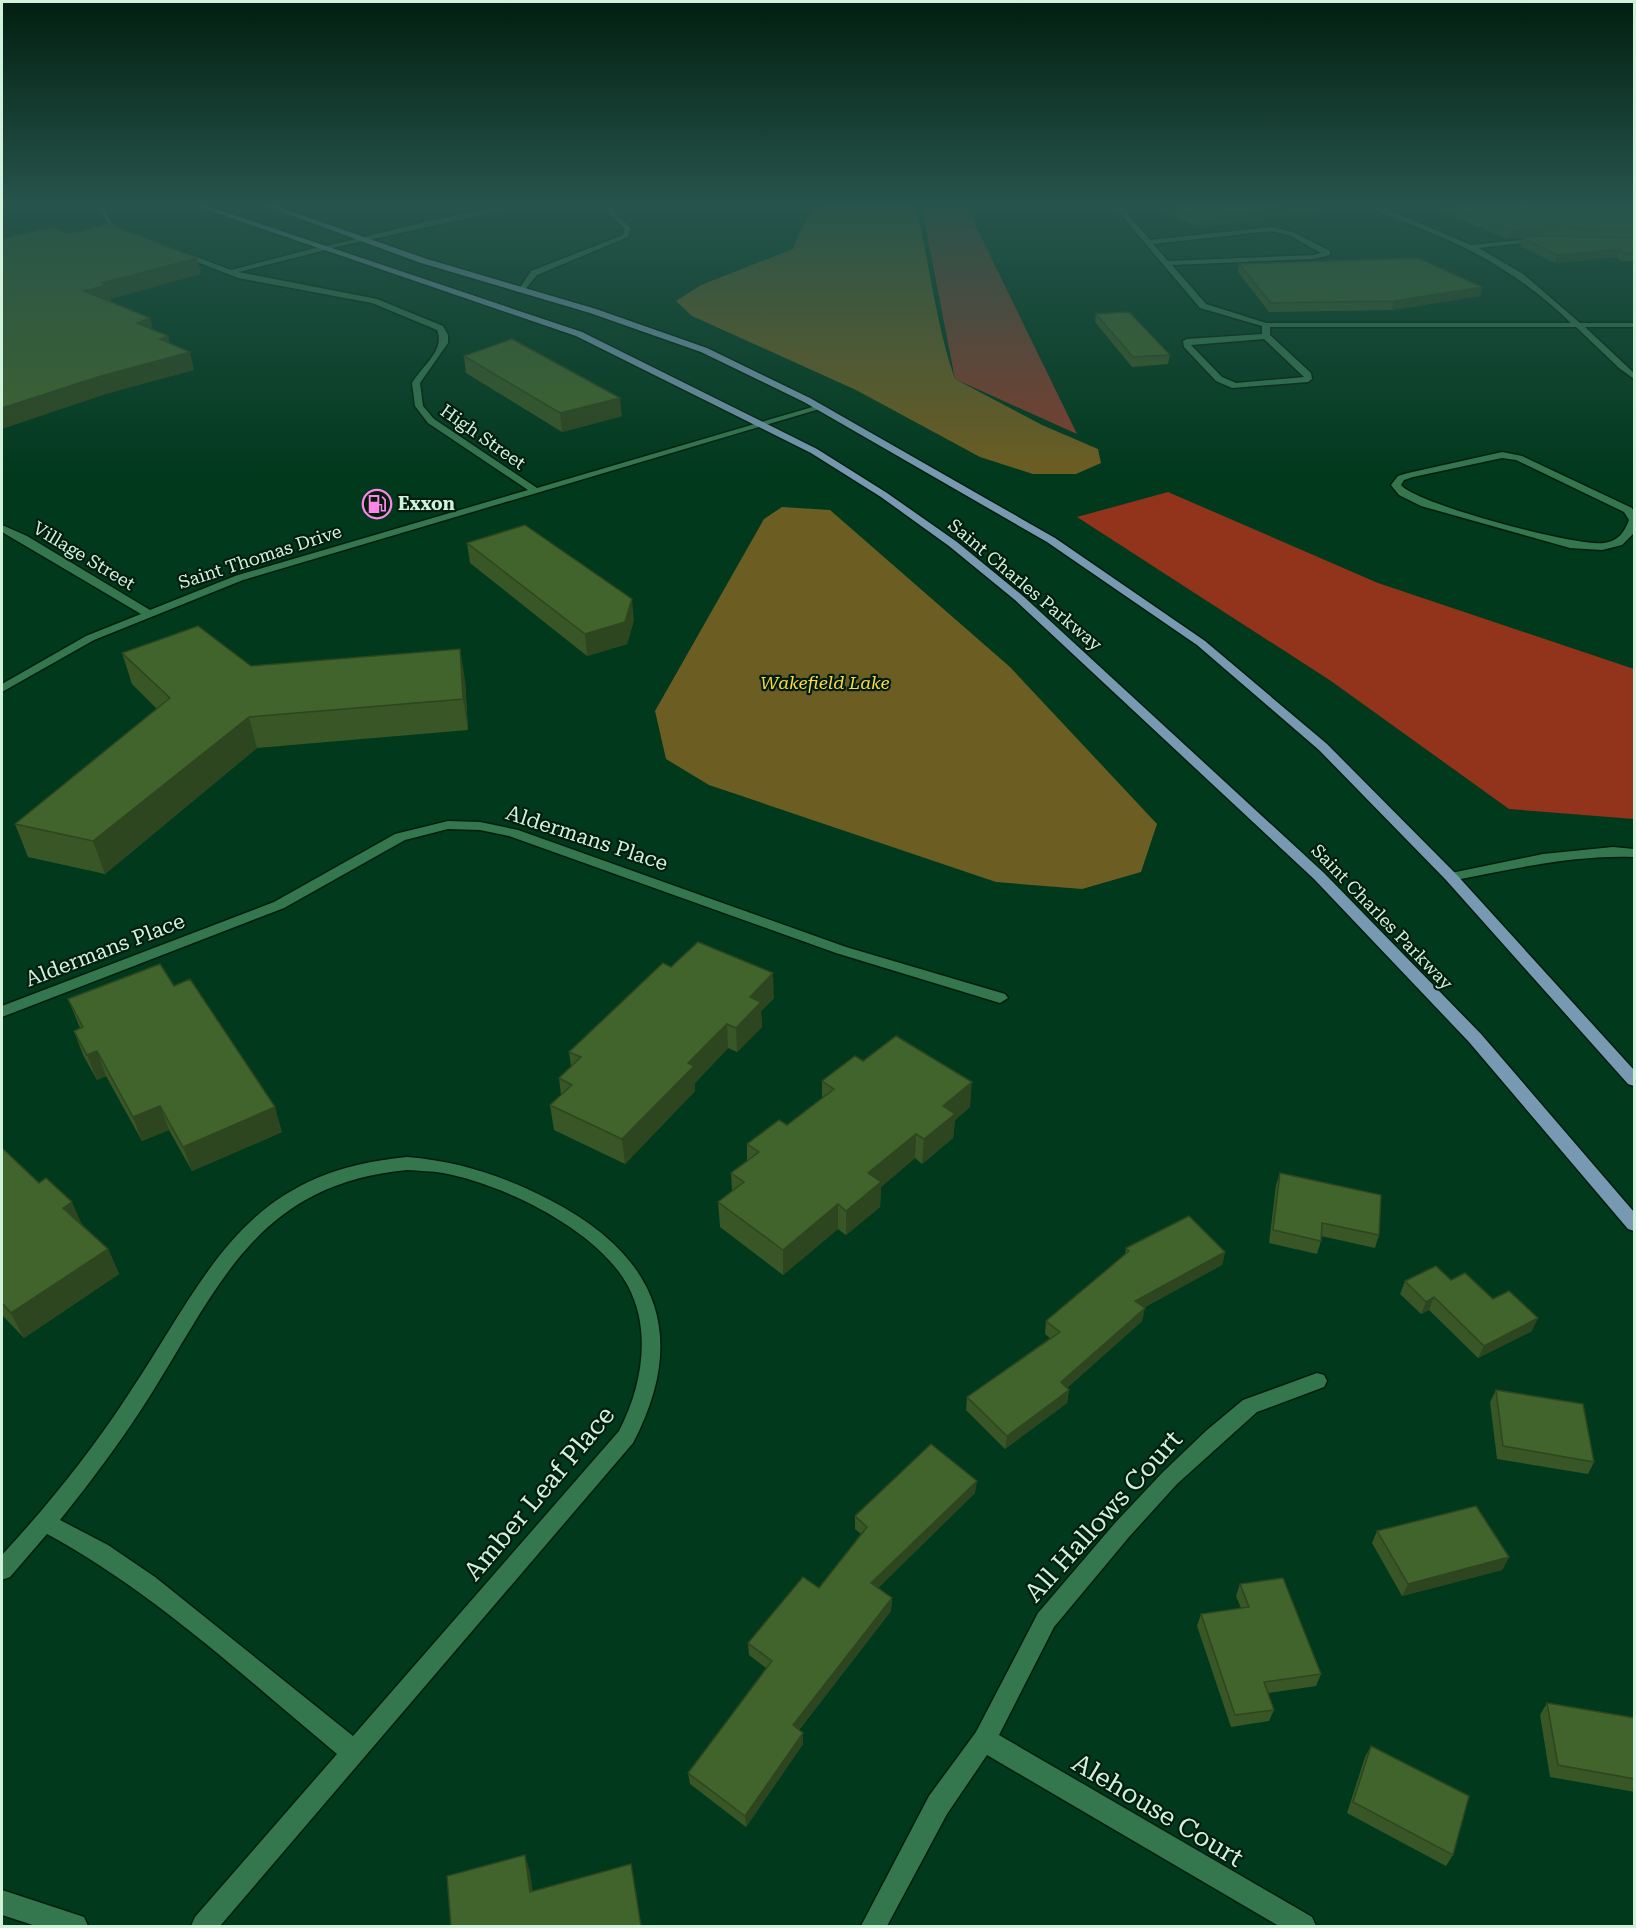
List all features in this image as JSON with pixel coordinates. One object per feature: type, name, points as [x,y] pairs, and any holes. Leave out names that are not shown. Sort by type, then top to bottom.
[{"type":"main road","name":"Saint Charles Parkway","points":[[460,294],[579,334],[763,424],[814,451],[884,495],[953,544],[1019,598],[1319,876],[1466,1030],[1635,1224]]},
{"type":"main road","name":"Saint Charles Parkway","points":[[534,294],[593,311],[704,350],[819,408],[941,475],[1041,534],[1150,606],[1201,643],[1323,747],[1451,877],[1635,1080]]},
{"type":"street","name":"High Street","points":[[339,294],[374,301],[440,328],[443,332],[444,344],[416,383],[419,406],[431,421],[534,490]]},
{"type":"street","points":[[1191,294],[1199,303],[1219,313],[1266,325],[1635,325]]},
{"type":"street","points":[[1543,294],[1635,377]]},
{"type":"street","points":[[1266,325],[1266,336],[1308,375],[1308,379],[1235,386],[1219,379],[1188,345],[1187,341],[1266,336]]},
{"type":"street","name":"Saint Thomas Drive","points":[[2,689],[90,638],[239,578],[819,408]]},
{"type":"street","points":[[1618,543],[1628,534],[1634,520],[1628,510],[1519,458],[1502,455],[1480,458],[1397,481],[1402,493],[1425,504],[1551,541],[1585,547],[1618,543],[1635,548]]},
{"type":"street","name":"Village Street","points":[[2,528],[23,538],[149,614]]},
{"type":"street","name":"Aldermans Place","points":[[2,1012],[279,905],[400,837],[434,828],[463,825],[513,833],[840,950],[1000,998]]},
{"type":"street","points":[[1451,877],[1536,861],[1618,851],[1635,853]]},
{"type":"street","name":"Amber Leaf Place","points":[[2,1570],[46,1523],[111,1439],[192,1308],[226,1260],[257,1226],[309,1189],[336,1176],[367,1166],[404,1162],[468,1172],[506,1186],[594,1235],[625,1266],[638,1287],[650,1322],[652,1352],[649,1385],[639,1416],[626,1437],[204,1926]]},
{"type":"street","name":"All Hallows Court","points":[[874,1926],[938,1805],[984,1740],[1046,1620],[1162,1486],[1214,1436],[1250,1406],[1317,1381]]},
{"type":"street","points":[[46,1523],[100,1552],[147,1584],[354,1752]]},
{"type":"street","name":"Alehouse Court","points":[[984,1740],[1303,1926]]},
{"type":"street","points":[[2,1903],[75,1926]]},
{"type":"shaded area","points":[[938,294],[1009,294],[1077,434],[955,379]]},
{"type":"shaded area","points":[[1168,492],[1378,583],[1634,669],[1634,819],[1509,809],[1331,681],[1077,517]]},
{"type":"water","points":[[687,294],[934,294],[942,336],[955,379],[1042,425],[1098,449],[1101,463],[1076,474],[1033,474],[980,457],[856,390],[692,316],[676,301]]},
{"type":"water","name":"Wakefield Lake","points":[[782,507],[830,510],[1010,667],[1157,824],[1141,872],[1082,889],[996,882],[709,785],[666,759],[655,711],[764,519]]},
{"type":"building","points":[[2,294],[91,294],[150,318],[137,323],[168,336],[160,339],[190,352],[101,376],[2,408]]},
{"type":"building","points":[[1264,294],[1438,294],[1394,301],[1271,303]]},
{"type":"building","points":[[1129,312],[1170,355],[1133,357],[1096,314]]},
{"type":"building","points":[[512,339],[620,398],[560,413],[464,356]]},
{"type":"building","points":[[525,525],[632,599],[625,622],[585,634],[467,543]]},
{"type":"building","points":[[198,626],[251,666],[460,649],[463,699],[249,717],[93,841],[15,824],[170,698],[122,653]]},
{"type":"building","points":[[698,942],[773,973],[750,997],[761,1002],[736,1028],[727,1024],[688,1063],[694,1066],[622,1139],[550,1105],[572,1085],[559,1078],[581,1057],[569,1052],[663,963],[671,967]]},
{"type":"building","points":[[160,964],[174,986],[190,979],[275,1107],[183,1147],[160,1106],[133,1117],[97,1051],[87,1055],[74,1031],[83,1027],[68,999]]},
{"type":"building","points":[[896,1036],[972,1082],[943,1106],[955,1114],[924,1139],[916,1134],[868,1173],[881,1182],[846,1211],[838,1204],[783,1250],[718,1202],[744,1182],[731,1173],[759,1152],[747,1144],[779,1120],[787,1125],[834,1089],[822,1081],[855,1056],[863,1061]]},
{"type":"building","points":[[2,1148],[39,1183],[46,1178],[72,1202],[63,1208],[108,1249],[11,1313],[2,1303]]},
{"type":"building","points":[[1280,1173],[1381,1195],[1379,1235],[1322,1223],[1321,1241],[1273,1230]]},
{"type":"building","points":[[1189,1216],[1225,1252],[1135,1301],[1145,1308],[1061,1382],[1069,1390],[1007,1436],[967,1397],[1060,1332],[1046,1321],[1129,1251],[1126,1248]]},
{"type":"building","points":[[1436,1266],[1451,1280],[1465,1273],[1493,1299],[1509,1291],[1538,1318],[1484,1346],[1434,1297],[1426,1302],[1405,1281]]},
{"type":"building","points":[[1496,1390],[1583,1404],[1594,1462],[1503,1446]]},
{"type":"building","points":[[931,1444],[977,1481],[871,1583],[892,1598],[793,1725],[803,1733],[745,1816],[688,1773],[772,1661],[748,1643],[803,1577],[819,1588],[867,1527],[855,1516]]},
{"type":"building","points":[[1476,1506],[1509,1557],[1408,1584],[1377,1531]]},
{"type":"building","points":[[1283,1578],[1321,1674],[1264,1682],[1274,1710],[1235,1715],[1201,1614],[1249,1607],[1240,1584]]},
{"type":"building","points":[[1547,1703],[1635,1718],[1635,1779],[1558,1765]]},
{"type":"building","points":[[1371,1746],[1469,1796],[1453,1855],[1353,1802]]},
{"type":"building","points":[[525,1855],[530,1892],[631,1864],[641,1926],[451,1926],[447,1876]]},
{"type":"place","name":"Exxon","points":[[377,504]]}]
